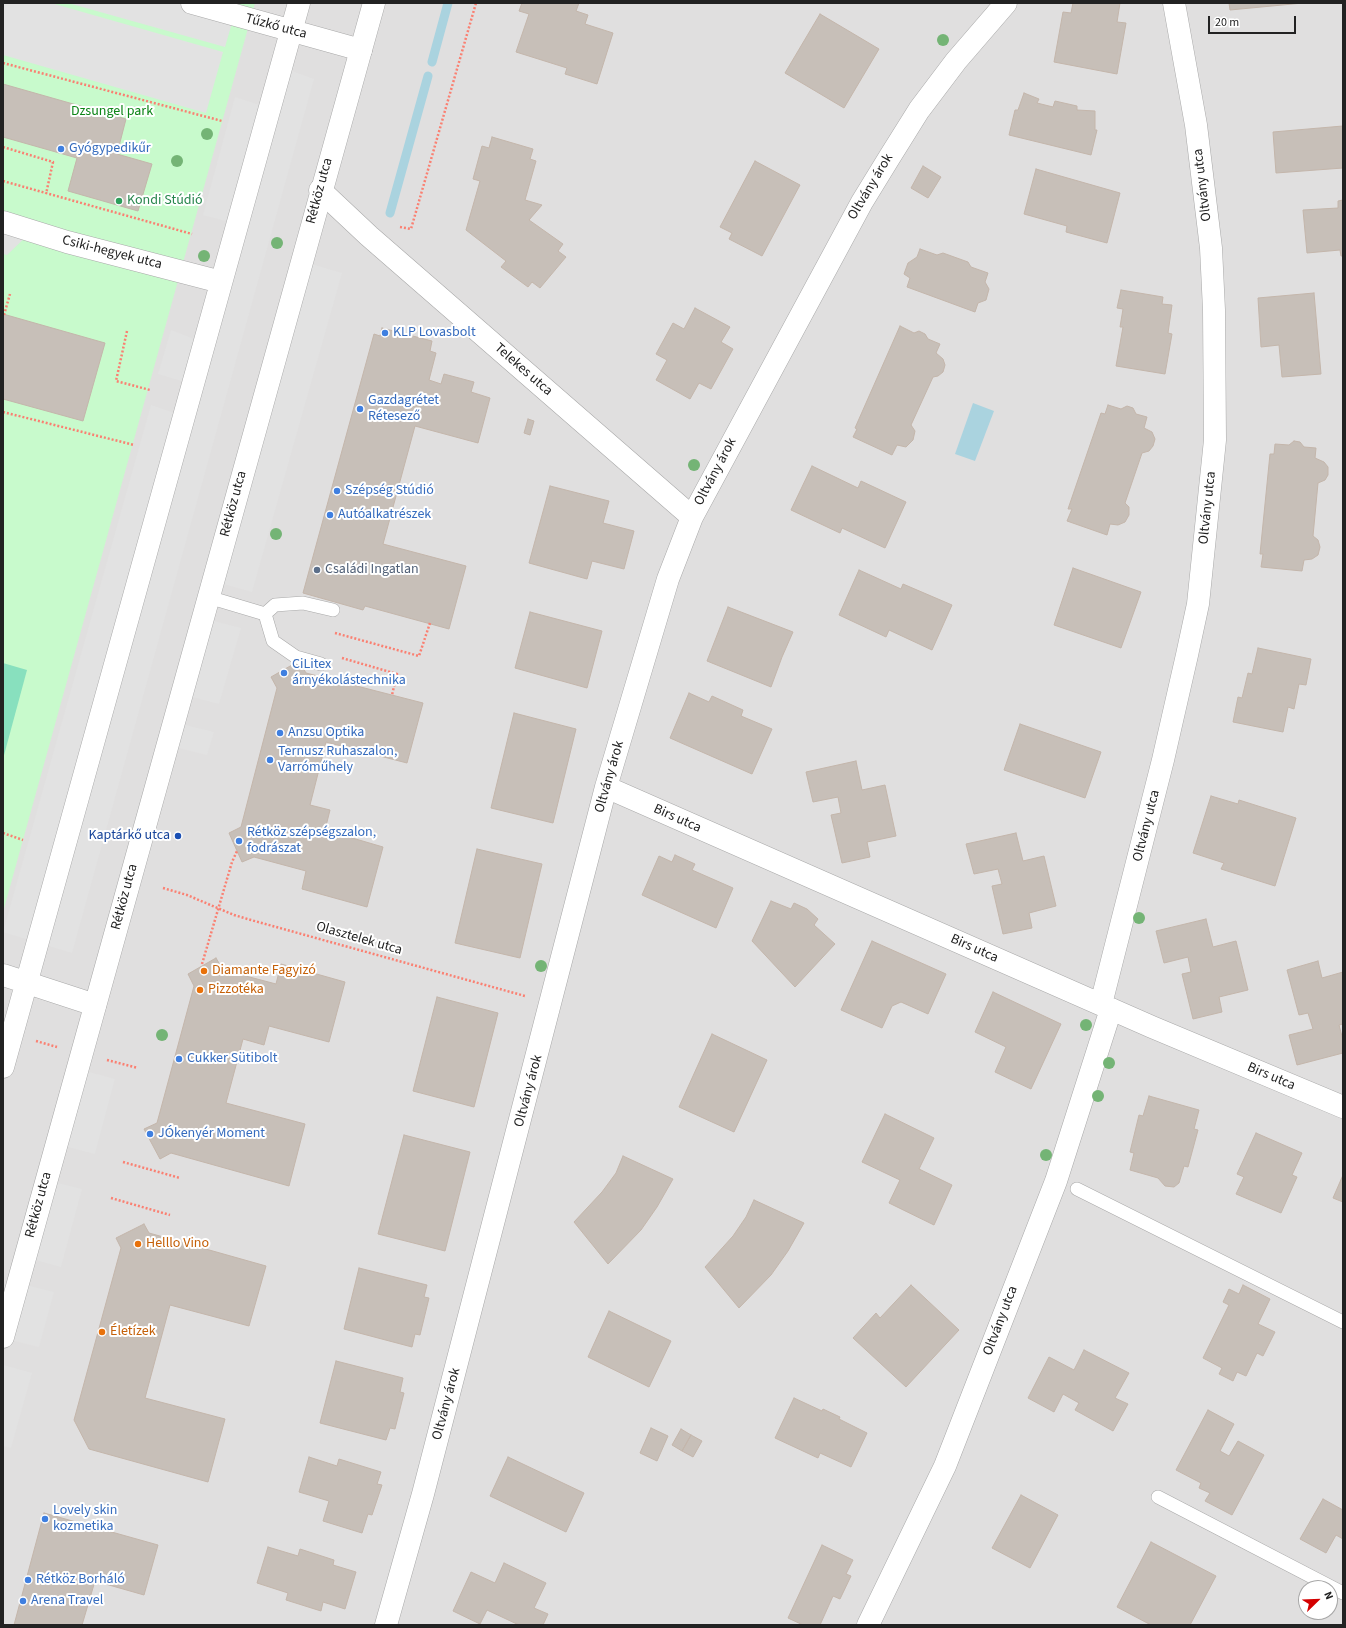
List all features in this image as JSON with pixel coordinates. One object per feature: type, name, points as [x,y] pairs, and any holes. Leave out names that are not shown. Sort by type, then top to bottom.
[{"type":"street","name":"Tűzkő utca","points":[[192,3],[361,50]]},
{"type":"street","points":[[3,1067],[299,3]]},
{"type":"street","name":"Rétköz utca","points":[[3,1337],[320,190],[374,3]]},
{"type":"street","name":"Oltvány árok","points":[[386,1625],[423,1494],[606,787],[668,579],[692,517],[862,202],[919,110],[956,62],[1006,3]]},
{"type":"street","name":"Oltvány utca","points":[[868,1625],[948,1459],[1056,1181],[1106,1006],[1189,648],[1202,566],[1215,440],[1214,310],[1211,248],[1196,126],[1174,3]]},
{"type":"street","name":"Telekes utca","points":[[320,190],[369,236],[692,517]]},
{"type":"street","name":"Csiki-hegyek utca","points":[[3,222],[67,242],[221,282]]},
{"type":"street","name":"Birs utca","points":[[606,787],[1106,1006],[1343,1107]]},
{"type":"street","points":[[3,975],[26,981],[95,1005]]},
{"type":"lane","points":[[208,597],[265,614]]},
{"type":"lane","points":[[265,614],[275,605],[303,603],[333,610]]},
{"type":"lane","points":[[265,614],[273,641],[296,657],[321,664]]},
{"type":"lane","points":[[1077,1189],[1343,1322]]},
{"type":"lane","points":[[1158,1497],[1343,1593]]},
{"type":"path","points":[[396,226],[411,229],[476,3]]},
{"type":"path","points":[[3,63],[222,122]]},
{"type":"path","points":[[3,147],[54,162],[46,194]]},
{"type":"path","points":[[3,181],[192,234]]},
{"type":"path","points":[[4,315],[10,294]]},
{"type":"path","points":[[127,331],[116,381],[150,390]]},
{"type":"path","points":[[3,412],[134,445]]},
{"type":"path","points":[[335,632],[419,656],[430,623]]},
{"type":"path","points":[[3,833],[23,840]]},
{"type":"path","points":[[202,964],[232,862],[237,851]]},
{"type":"path","name":"Olasztelek utca","points":[[163,888],[187,895],[251,920],[551,1003]]},
{"type":"path","points":[[101,1059],[138,1068]]},
{"type":"path","points":[[123,1162],[180,1178]]},
{"type":"path","points":[[111,1198],[170,1215]]},
{"type":"shaded area","points":[[3,3],[1343,3],[1343,1625],[3,1625]]},
{"type":"shaded area","points":[[4,3],[51,3],[223,52],[206,113],[3,55]]},
{"type":"shaded area","points":[[68,3],[190,3],[234,16],[225,47]]},
{"type":"shaded area","points":[[281,67],[314,79],[72,953],[3,932],[151,405],[183,416],[192,384],[158,374],[171,330],[204,343],[237,224],[203,215],[235,97],[269,108]]},
{"type":"shaded area","points":[[3,222],[32,231],[7,255],[3,254]]},
{"type":"shaded area","points":[[301,261],[342,273],[252,592],[213,581]]},
{"type":"shaded area","points":[[202,618],[241,628],[219,704],[181,694]]},
{"type":"shaded area","points":[[173,722],[214,732],[207,755],[167,745]]},
{"type":"shaded area","points":[[78,1069],[115,1079],[95,1154],[56,1144]]},
{"type":"shaded area","points":[[46,1180],[82,1189],[61,1267],[25,1257]]},
{"type":"shaded area","points":[[18,1283],[54,1292],[39,1347],[3,1338]]},
{"type":"shaded area","points":[[3,1365],[32,1373],[11,1448],[3,1446]]},
{"type":"green space","name":"Dzsungel park","points":[[3,3],[255,3],[3,912]]},
{"type":"green space","points":[[3,663],[27,670],[3,759]]},
{"type":"water","points":[[973,403],[994,411],[975,461],[955,454]]},
{"type":"building","points":[[522,3],[579,3],[576,11],[588,15],[585,24],[613,33],[597,84],[565,74],[567,68],[516,52],[529,14],[519,11]]},
{"type":"building","points":[[1073,3],[1120,3],[1117,22],[1126,23],[1117,74],[1054,62],[1063,12],[1071,13]]},
{"type":"building","points":[[1229,3],[1303,3],[1230,10]]},
{"type":"building","points":[[820,14],[879,49],[844,108],[785,73]]},
{"type":"building","points":[[3,84],[126,119],[117,154],[152,164],[138,211],[68,191],[77,158],[3,137]]},
{"type":"building","points":[[1024,93],[1039,99],[1037,103],[1053,107],[1055,101],[1077,106],[1077,110],[1095,111],[1095,130],[1097,130],[1091,155],[1009,135],[1015,110],[1018,110]]},
{"type":"building","points":[[1343,126],[1343,168],[1276,173],[1273,132]]},
{"type":"building","points":[[492,137],[533,149],[530,159],[536,161],[525,200],[542,205],[529,220],[563,244],[558,251],[566,257],[540,288],[532,282],[528,287],[501,267],[506,261],[466,230],[480,181],[473,179],[482,146],[489,148]]},
{"type":"building","points":[[755,161],[800,185],[762,256],[729,239],[732,233],[720,227]]},
{"type":"building","points":[[923,166],[941,177],[928,198],[911,188]]},
{"type":"building","points":[[1036,169],[1120,193],[1107,243],[1066,232],[1067,226],[1024,214]]},
{"type":"building","points":[[1343,200],[1343,256],[1341,256],[1340,250],[1307,253],[1303,210],[1338,208],[1338,201]]},
{"type":"building","points":[[920,249],[937,255],[943,253],[968,262],[971,267],[988,273],[985,282],[989,289],[986,300],[978,303],[975,312],[907,287],[910,278],[904,274],[908,263],[917,257]]},
{"type":"building","points":[[1121,290],[1163,297],[1162,304],[1172,305],[1168,333],[1172,334],[1165,374],[1116,366],[1123,327],[1120,327],[1123,309],[1117,308]]},
{"type":"building","points":[[1314,293],[1321,374],[1282,377],[1279,345],[1261,347],[1258,298]]},
{"type":"building","points":[[695,308],[730,327],[721,342],[733,349],[711,389],[699,383],[690,399],[656,380],[667,360],[656,354],[673,323],[684,329]]},
{"type":"building","points":[[3,314],[105,343],[83,421],[3,399]]},
{"type":"building","points":[[900,326],[914,333],[919,331],[925,334],[928,339],[940,344],[936,353],[943,359],[945,365],[943,372],[938,376],[933,377],[911,425],[915,431],[913,440],[906,447],[897,445],[892,455],[853,437],[857,429],[855,428]]},
{"type":"building","points":[[382,328],[432,341],[430,351],[436,353],[429,380],[441,384],[444,374],[474,382],[471,392],[490,398],[478,443],[415,426],[383,544],[466,566],[449,629],[365,606],[363,610],[303,593],[374,334],[380,336]]},
{"type":"building","points":[[1108,405],[1121,409],[1127,406],[1133,408],[1136,414],[1147,417],[1144,428],[1152,432],[1155,439],[1153,446],[1149,451],[1142,453],[1125,503],[1129,507],[1129,515],[1125,522],[1118,525],[1110,524],[1107,535],[1067,521],[1072,509],[1068,509],[1101,413],[1105,414]]},
{"type":"building","points":[[528,419],[534,421],[530,435],[524,433]]},
{"type":"building","points":[[1294,441],[1300,442],[1304,447],[1316,448],[1315,458],[1324,462],[1328,467],[1328,475],[1325,480],[1318,483],[1313,536],[1318,540],[1320,547],[1318,555],[1312,559],[1304,560],[1302,571],[1261,567],[1263,554],[1260,554],[1270,454],[1274,454],[1275,444],[1289,445]]},
{"type":"building","points":[[812,466],[858,488],[861,481],[906,502],[885,548],[842,528],[840,533],[791,510]]},
{"type":"building","points":[[550,486],[609,501],[603,523],[634,531],[624,569],[592,561],[587,579],[529,563]]},
{"type":"building","points":[[1073,568],[1141,592],[1121,648],[1054,625]]},
{"type":"building","points":[[859,570],[901,589],[903,584],[952,605],[932,650],[889,630],[886,637],[839,615]]},
{"type":"building","points":[[728,607],[793,632],[771,687],[707,661]]},
{"type":"building","points":[[530,612],[602,631],[587,688],[515,668]]},
{"type":"building","points":[[1258,648],[1311,659],[1306,685],[1299,684],[1294,709],[1288,707],[1283,732],[1233,722],[1238,697],[1242,698],[1248,673],[1252,674]]},
{"type":"building","points":[[299,661],[306,673],[423,703],[407,763],[326,742],[310,805],[330,810],[325,830],[383,847],[367,907],[302,889],[306,871],[254,857],[242,862],[229,833],[241,827],[277,688],[271,677]]},
{"type":"building","points":[[689,693],[709,702],[712,696],[743,710],[741,716],[772,729],[752,774],[670,738]]},
{"type":"building","points":[[514,713],[576,729],[553,823],[491,808]]},
{"type":"building","points":[[1020,724],[1101,752],[1085,798],[1004,770]]},
{"type":"building","points":[[856,761],[862,790],[885,785],[896,836],[867,842],[870,857],[842,863],[831,815],[841,813],[838,797],[813,802],[806,772]]},
{"type":"building","points":[[1211,796],[1238,804],[1239,800],[1296,818],[1275,886],[1221,869],[1224,863],[1193,853]]},
{"type":"building","points":[[1016,833],[1023,861],[1044,856],[1056,906],[1029,913],[1032,928],[1003,934],[992,886],[1002,884],[998,869],[974,874],[966,844]]},
{"type":"building","points":[[477,849],[542,864],[520,958],[455,943]]},
{"type":"building","points":[[675,855],[695,864],[692,870],[733,888],[716,928],[642,895],[659,856],[672,862]]},
{"type":"building","points":[[771,901],[791,909],[794,903],[807,909],[818,919],[814,925],[835,944],[795,987],[752,941]]},
{"type":"building","points":[[1206,919],[1213,947],[1236,941],[1248,990],[1219,997],[1222,1012],[1193,1019],[1182,974],[1191,972],[1188,957],[1164,963],[1156,931]]},
{"type":"building","points":[[872,941],[946,974],[928,1014],[901,1002],[892,1006],[882,1028],[841,1010]]},
{"type":"building","points":[[216,958],[223,970],[276,984],[281,964],[345,982],[329,1042],[269,1026],[264,1045],[243,1039],[226,1103],[305,1124],[289,1186],[171,1153],[160,1159],[144,1129],[157,1123],[194,986],[188,974]]},
{"type":"building","points":[[1318,961],[1322,978],[1343,972],[1343,1024],[1339,1025],[1343,1040],[1343,1053],[1297,1065],[1289,1035],[1313,1029],[1308,1013],[1299,1015],[1287,970]]},
{"type":"building","points":[[993,992],[1061,1024],[1031,1089],[995,1072],[1006,1047],[975,1032]]},
{"type":"building","points":[[437,997],[498,1013],[474,1107],[413,1091]]},
{"type":"building","points":[[712,1034],[767,1060],[734,1132],[679,1107]]},
{"type":"building","points":[[1149,1096],[1199,1110],[1194,1129],[1198,1130],[1188,1167],[1184,1166],[1179,1183],[1174,1187],[1165,1186],[1158,1178],[1130,1170],[1134,1153],[1130,1152],[1139,1115],[1143,1116]]},
{"type":"building","points":[[885,1114],[934,1138],[919,1169],[952,1185],[934,1225],[889,1203],[900,1180],[862,1162]]},
{"type":"building","points":[[1256,1133],[1302,1153],[1292,1175],[1297,1177],[1281,1213],[1236,1194],[1244,1177],[1237,1174]]},
{"type":"building","points":[[404,1135],[470,1152],[445,1251],[378,1234]]},
{"type":"building","points":[[623,1156],[673,1179],[657,1207],[641,1230],[608,1264],[574,1222],[602,1192],[616,1173]]},
{"type":"building","points":[[1343,1175],[1343,1202],[1333,1198]]},
{"type":"building","points":[[754,1200],[804,1223],[788,1251],[771,1275],[739,1308],[705,1267],[733,1236],[746,1217]]},
{"type":"building","points":[[144,1224],[149,1233],[266,1266],[249,1326],[170,1305],[145,1398],[225,1419],[208,1482],[89,1449],[74,1420],[121,1248],[116,1238]]},
{"type":"building","points":[[359,1268],[427,1285],[424,1297],[429,1298],[420,1335],[415,1334],[412,1347],[344,1329]]},
{"type":"building","points":[[911,1285],[959,1330],[906,1387],[853,1338],[876,1313],[880,1318]]},
{"type":"building","points":[[1243,1285],[1270,1299],[1258,1324],[1275,1332],[1263,1356],[1257,1353],[1246,1376],[1237,1372],[1233,1381],[1219,1374],[1222,1368],[1203,1358],[1229,1305],[1223,1302],[1229,1289],[1239,1294]]},
{"type":"building","points":[[609,1311],[671,1341],[649,1387],[588,1357]]},
{"type":"building","points":[[1084,1350],[1129,1373],[1115,1398],[1128,1404],[1113,1431],[1075,1410],[1079,1403],[1063,1394],[1054,1412],[1028,1398],[1049,1357],[1074,1370]]},
{"type":"building","points":[[336,1361],[403,1378],[400,1392],[404,1393],[395,1429],[390,1428],[386,1440],[320,1423]]},
{"type":"building","points":[[794,1398],[822,1411],[823,1409],[840,1417],[839,1419],[867,1433],[851,1467],[820,1453],[818,1458],[775,1438]]},
{"type":"building","points":[[1208,1410],[1234,1424],[1220,1451],[1229,1456],[1238,1441],[1264,1455],[1232,1515],[1205,1501],[1210,1493],[1199,1488],[1201,1483],[1176,1470]]},
{"type":"building","points":[[651,1428],[668,1436],[657,1461],[640,1453]]},
{"type":"building","points":[[681,1429],[691,1435],[682,1451],[672,1445]]},
{"type":"building","points":[[691,1435],[702,1441],[693,1457],[682,1451]]},
{"type":"building","points":[[309,1457],[337,1466],[339,1459],[381,1472],[377,1484],[382,1485],[372,1515],[368,1514],[362,1533],[323,1521],[329,1501],[299,1492]]},
{"type":"building","points":[[508,1457],[584,1493],[566,1532],[490,1496]]},
{"type":"building","points":[[1021,1495],[1058,1515],[1030,1568],[992,1548]]},
{"type":"building","points":[[1323,1499],[1343,1510],[1343,1539],[1336,1535],[1326,1553],[1300,1539]]},
{"type":"building","points":[[44,1513],[158,1545],[144,1595],[95,1581],[82,1625],[14,1625]]},
{"type":"building","points":[[1151,1542],[1216,1576],[1190,1625],[1151,1625],[1117,1607]]},
{"type":"building","points":[[822,1545],[853,1560],[846,1574],[851,1576],[840,1599],[833,1596],[820,1625],[803,1625],[788,1618]]},
{"type":"building","points":[[268,1547],[298,1556],[300,1549],[334,1560],[333,1565],[356,1572],[345,1609],[323,1602],[321,1611],[286,1600],[288,1593],[257,1583]]},
{"type":"building","points":[[504,1563],[546,1583],[534,1608],[548,1614],[543,1625],[519,1625],[487,1610],[480,1624],[453,1611],[471,1572],[495,1583]]},
{"type":"waterway","points":[[432,62],[448,3]]},
{"type":"waterway","points":[[390,213],[428,76]]},
{"type":"place","name":"Gyógypedikűr","points":[[61,149]]},
{"type":"place","name":"Kondi Stúdió","points":[[119,201]]},
{"type":"place","name":"KLP Lovasbolt","points":[[385,333]]},
{"type":"place","name":"Gazdagrétet Rétesező","points":[[360,409]]},
{"type":"place","name":"Szépség Stúdió","points":[[337,491]]},
{"type":"place","name":"Autóalkatrészek","points":[[330,515]]},
{"type":"place","name":"Családi Ingatlan","points":[[317,570]]},
{"type":"place","name":"CiLitex árnyékolástechnika","points":[[284,673]]},
{"type":"place","name":"Anzsu Optika","points":[[280,733]]},
{"type":"place","name":"Ternusz Ruhaszalon, Varróműhely","points":[[270,760]]},
{"type":"place","name":"Kaptárkő utca","points":[[178,836]]},
{"type":"place","name":"Rétköz szépségszalon, fodrászat","points":[[239,841]]},
{"type":"place","name":"Diamante Fagyizó","points":[[204,971]]},
{"type":"place","name":"Pizzotéka","points":[[200,990]]},
{"type":"place","name":"Cukker Sütibolt","points":[[179,1059]]},
{"type":"place","name":"JÓkenyér Moment","points":[[150,1134]]},
{"type":"place","name":"Helllo Vino","points":[[138,1244]]},
{"type":"place","name":"Életízek","points":[[102,1332]]},
{"type":"place","name":"Lovely skin kozmetika","points":[[45,1519]]},
{"type":"place","name":"Rétköz Borháló","points":[[28,1580]]},
{"type":"place","name":"Arena Travel","points":[[23,1601]]}]
